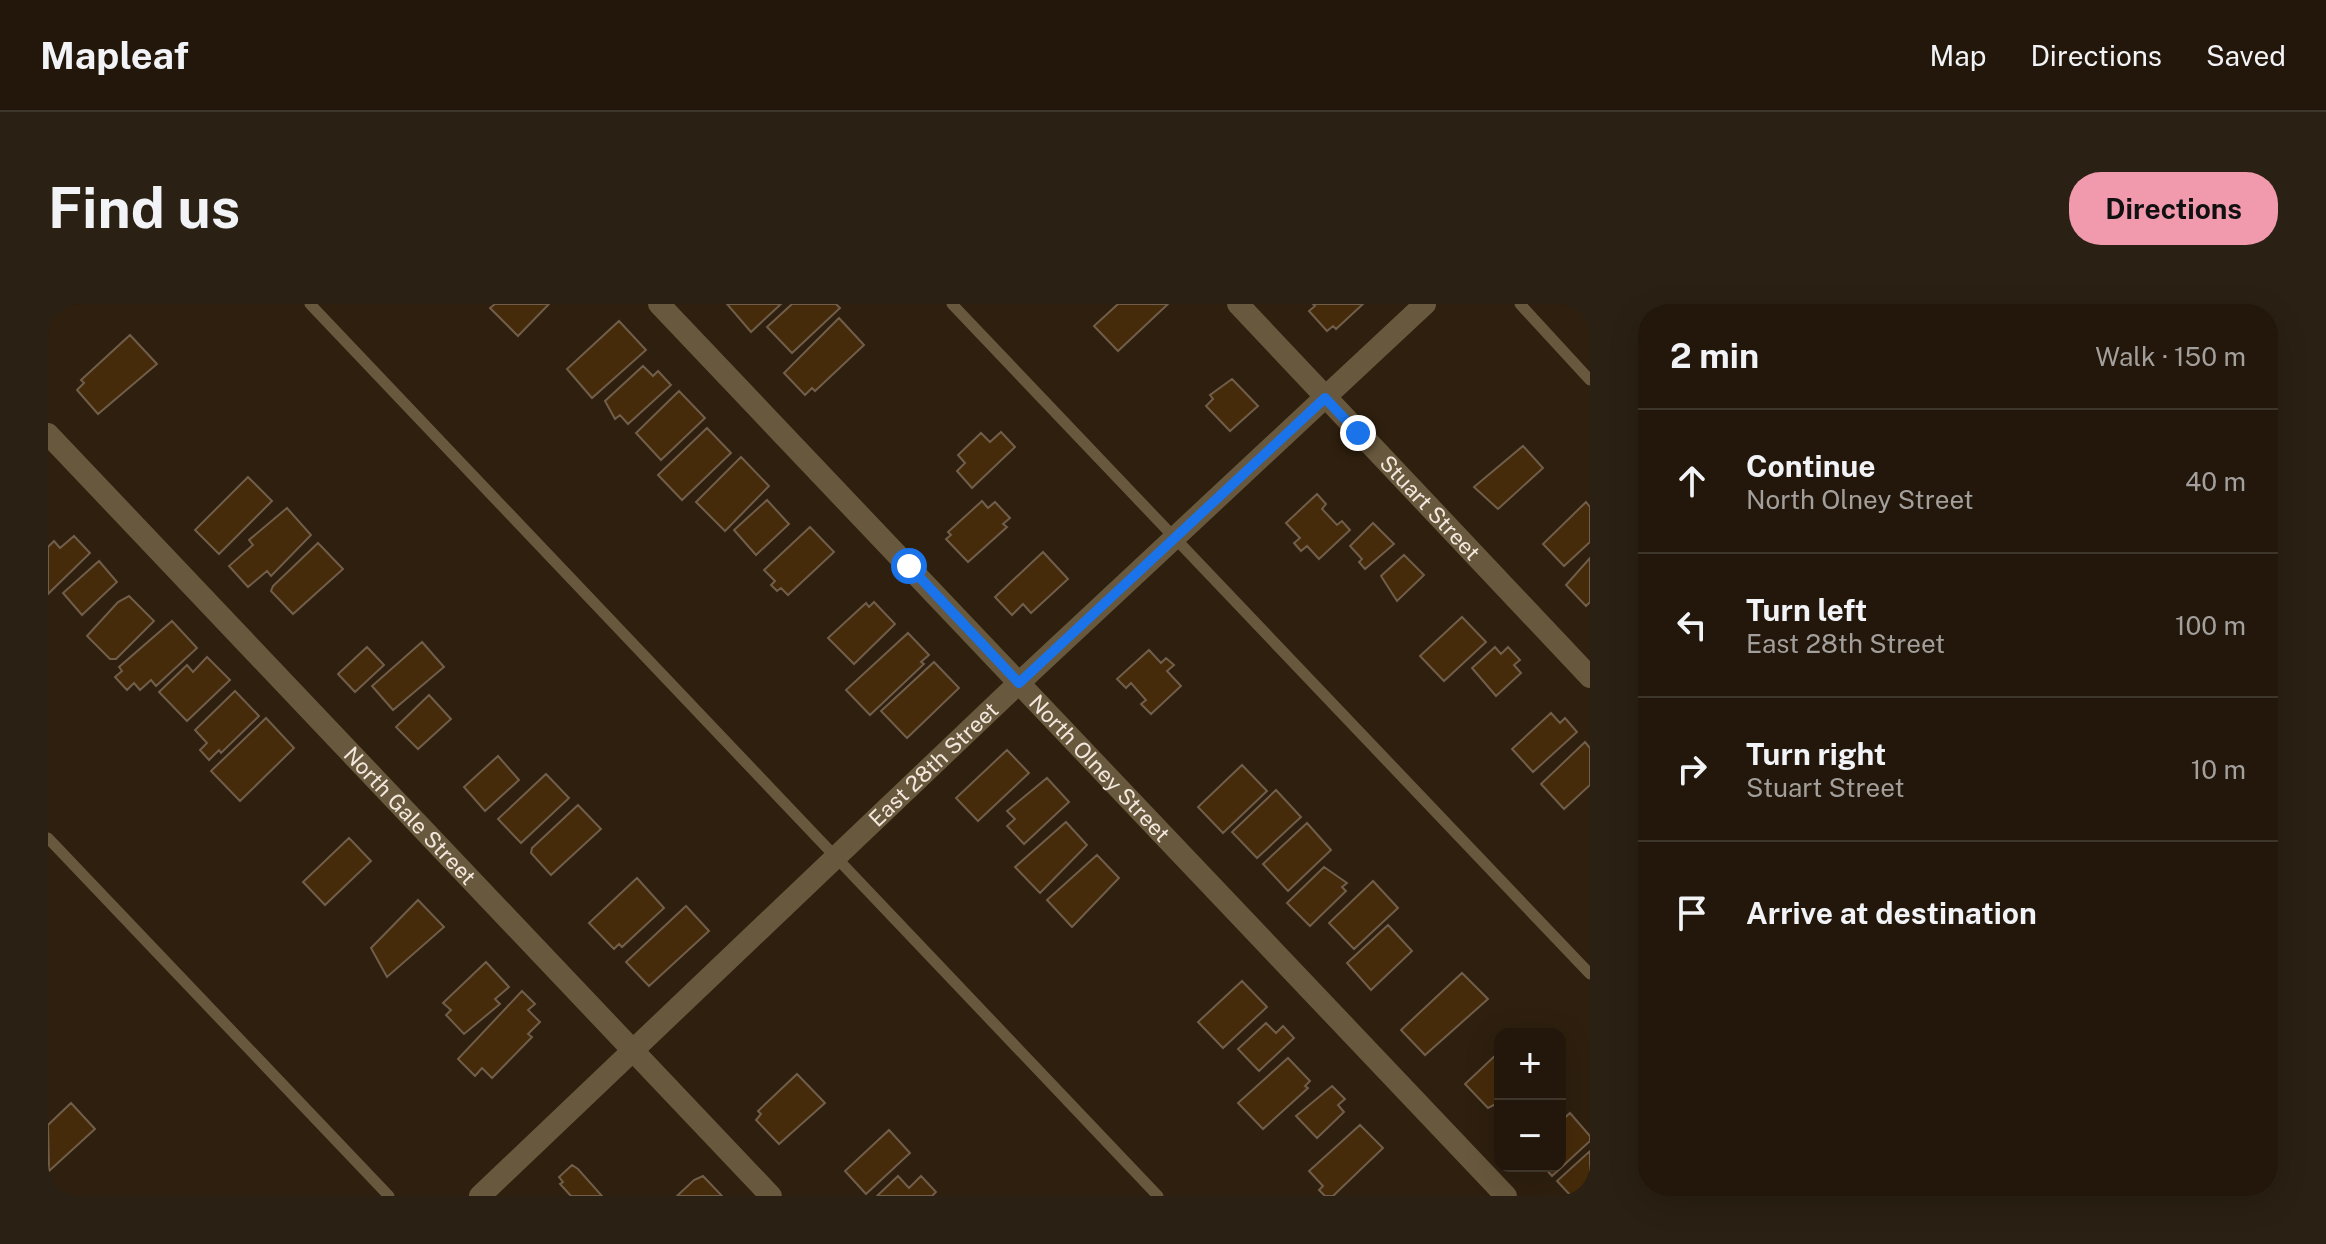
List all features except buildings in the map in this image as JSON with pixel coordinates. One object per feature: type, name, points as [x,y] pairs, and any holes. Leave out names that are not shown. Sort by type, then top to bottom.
[{"type":"street","name":"North Olney Street","points":[[659,304],[1506,1196]]},
{"type":"street","name":"Stuart Street","points":[[1238,304],[1590,677]]},
{"type":"street","name":"East 28th Street","points":[[480,1196],[631,1049],[1425,304]]},
{"type":"street","name":"North Gale Street","points":[[48,434],[771,1196]]},
{"type":"lane","points":[[310,304],[1158,1196]]},
{"type":"lane","points":[[952,304],[1590,974]]},
{"type":"lane","points":[[1520,304],[1590,380]]},
{"type":"lane","points":[[48,838],[389,1196]]},
{"type":"route","points":[[909,566],[1019,683],[1325,398],[1358,433]]}]
